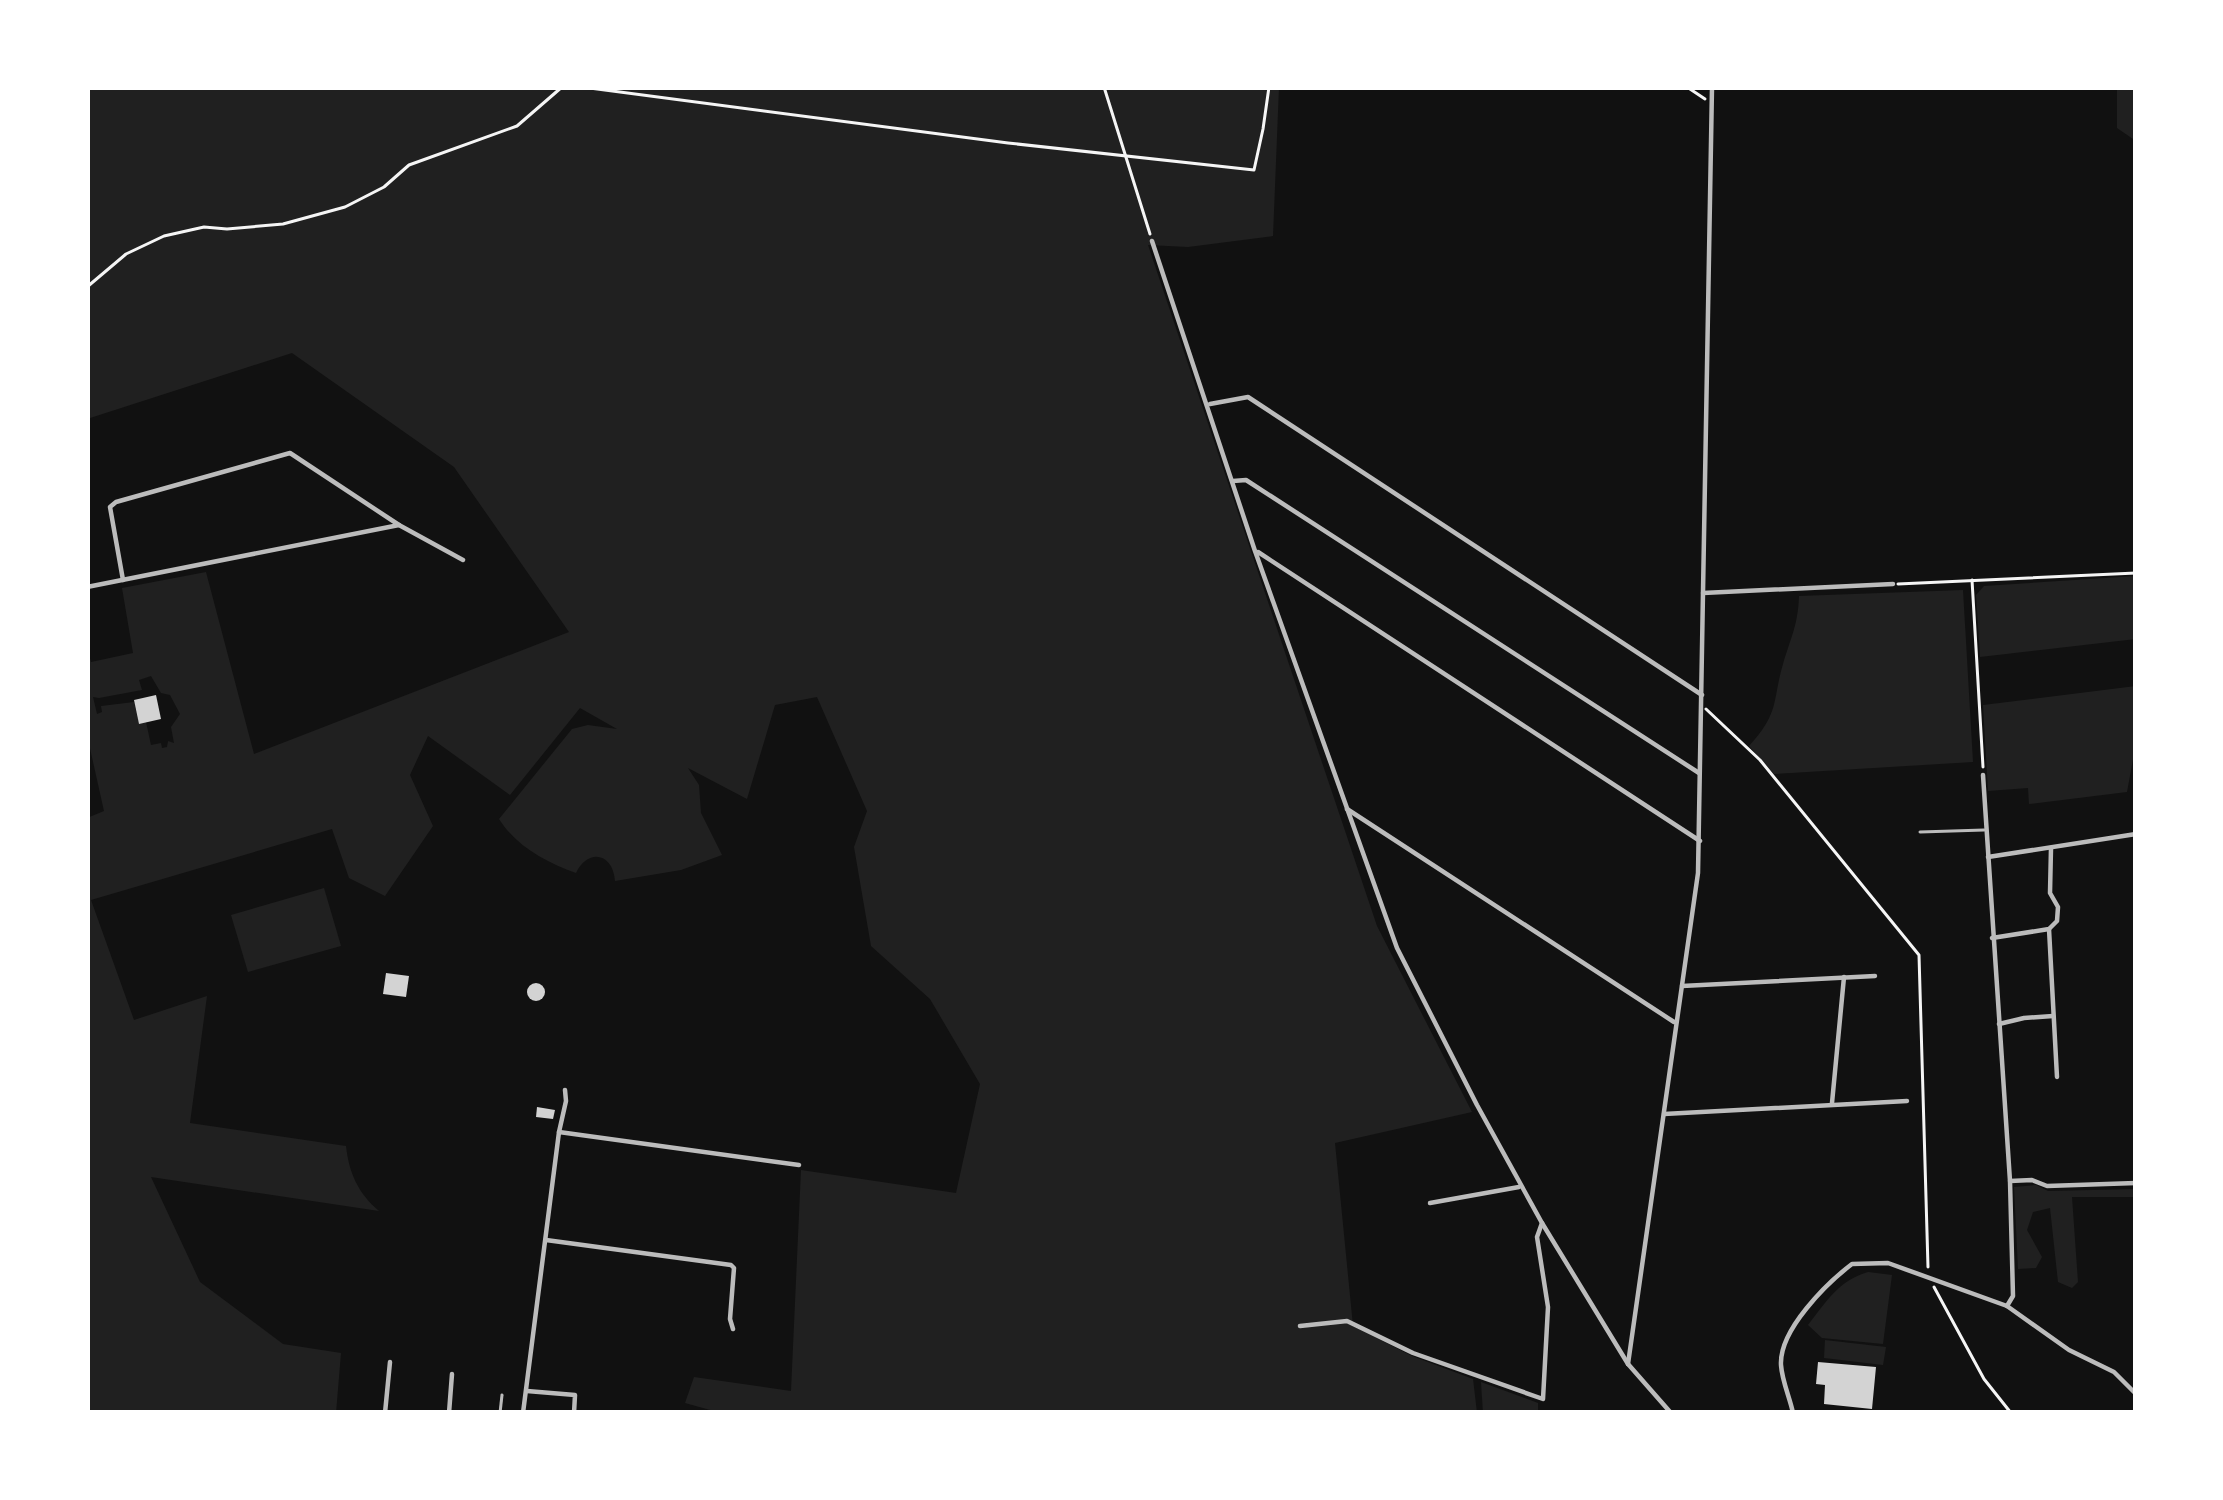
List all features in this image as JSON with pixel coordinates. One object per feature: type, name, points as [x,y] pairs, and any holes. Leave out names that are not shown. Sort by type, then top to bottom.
[{"type":"street","points":[[1628,1364],[1698,873],[1712,87]]},
{"type":"street","points":[[1152,242],[1397,948],[1542,1223],[1628,1364],[1671,1413]]},
{"type":"street","points":[[1207,404],[1248,398],[1702,695]]},
{"type":"street","points":[[124,580],[110,507],[116,502],[290,453],[399,525],[463,560]]},
{"type":"street","points":[[1233,481],[1246,480],[1701,775]]},
{"type":"street","points":[[87,587],[399,525]]},
{"type":"street","points":[[1256,550],[1700,842]]},
{"type":"street","points":[[1703,593],[1893,584]]},
{"type":"street","points":[[1983,775],[2010,1181],[2013,1296],[2007,1306]]},
{"type":"street","points":[[1347,809],[1676,1023]]},
{"type":"street","points":[[1988,856],[2136,835]]},
{"type":"street","points":[[1992,938],[2049,929],[2057,921],[2058,907],[2050,893],[2050,848]]},
{"type":"street","points":[[2049,929],[2057,1077]]},
{"type":"street","points":[[1682,986],[1875,976]]},
{"type":"street","points":[[1832,1104],[1844,977]]},
{"type":"street","points":[[1999,1024],[2053,1016]]},
{"type":"street","points":[[523,1413],[565,1090]]},
{"type":"street","points":[[1664,1114],[1907,1101]]},
{"type":"street","points":[[559,1132],[799,1166]]},
{"type":"street","points":[[2010,1181],[2032,1180],[2047,1186],[2136,1183]]},
{"type":"street","points":[[1430,1203],[1521,1186]]},
{"type":"street","points":[[1300,1326],[1347,1321],[1413,1353],[1544,1399],[1548,1307],[1537,1237],[1542,1223]]},
{"type":"street","points":[[545,1240],[731,1265],[733,1329]]},
{"type":"street","points":[[1793,1413],[1780,1362],[1798,1321],[1821,1291],[1852,1264],[1888,1263],[2007,1306],[2069,1350],[2114,1372],[2136,1394]]},
{"type":"street","points":[[386,1413],[390,1361]]},
{"type":"street","points":[[449,1413],[452,1374]]},
{"type":"street","points":[[525,1390],[575,1395],[574,1413]]},
{"type":"lane","points":[[1920,832],[1987,830]]},
{"type":"lane","points":[[500,1413],[502,1395]]},
{"type":"path","points":[[87,286],[126,254],[164,236],[204,227],[283,224],[359,202],[410,165],[517,126],[562,87]]},
{"type":"path","points":[[582,87],[1254,170],[1269,87]]},
{"type":"path","points":[[1104,87],[1152,242]]},
{"type":"path","points":[[1687,87],[1711,103]]},
{"type":"path","points":[[1893,584],[2136,573]]},
{"type":"path","points":[[1972,580],[1983,775]]},
{"type":"path","points":[[1702,706],[1760,760],[1919,955],[1928,1277],[1984,1379],[2012,1413]]},
{"type":"shaded area","points":[[87,87],[1279,87],[1273,236],[1188,247],[1148,245],[1377,926],[1472,1112],[1335,1143],[1353,1326],[1412,1356],[1473,1379],[1477,1413],[721,1413],[685,1403],[694,1377],[791,1391],[801,1170],[956,1193],[980,1084],[930,999],[871,946],[854,847],[867,811],[817,697],[775,705],[747,799],[688,768],[699,785],[701,813],[722,855],[681,870],[615,881],[610,864],[593,857],[576,873],[533,852],[499,819],[572,729],[588,725],[617,729],[580,708],[510,795],[428,736],[410,775],[433,826],[385,896],[349,878],[332,829],[91,900],[134,1020],[207,996],[190,1123],[346,1146],[356,1182],[379,1211],[151,1177],[200,1282],[283,1344],[341,1353],[336,1413],[87,1413],[87,818],[104,811],[87,735],[87,648],[91,662],[133,653],[122,588],[206,572],[254,754],[569,632],[454,467],[292,353],[87,419]],"holes":[[[151,676],[161,693],[170,695],[180,714],[171,727],[174,743],[168,741],[162,748],[161,743],[151,745],[146,722],[139,723],[134,702],[101,706],[97,714],[93,697],[142,690],[139,680]]]},
{"type":"shaded area","points":[[2117,87],[2136,87],[2136,141],[2117,128]]},
{"type":"shaded area","points":[[2136,576],[2136,639],[1980,657],[1976,595],[1984,586]]},
{"type":"shaded area","points":[[1963,590],[1973,762],[1774,774],[1749,746],[1774,706],[1799,596]]},
{"type":"shaded area","points":[[2136,686],[2136,743],[2127,792],[2029,804],[2028,788],[1988,791],[1983,705]]},
{"type":"shaded area","points":[[324,888],[341,946],[248,972],[231,915]]},
{"type":"shaded area","points":[[2036,1185],[2048,1191],[2136,1189],[2136,1197],[2072,1197],[2078,1282],[2072,1288],[2058,1282],[2050,1208],[2033,1212],[2027,1230],[2042,1257],[2036,1268],[2018,1269],[2014,1187]]},
{"type":"shaded area","points":[[1868,1272],[1892,1275],[1883,1344],[1822,1338],[1808,1325],[1841,1286]]},
{"type":"shaded area","points":[[1825,1340],[1886,1347],[1883,1365],[1824,1358]]},
{"type":"shaded area","points":[[1481,1382],[1538,1403],[1538,1413],[1483,1413]]},
{"type":"building","points":[[156,695],[161,719],[139,724],[134,700]]},
{"type":"building","points":[[386,973],[409,976],[406,997],[383,994]]},
{"type":"building","points":[[536,983],[545,992],[536,1001],[527,992]]},
{"type":"building","points":[[537,1107],[555,1110],[553,1119],[536,1117]]},
{"type":"building","points":[[1818,1362],[1876,1367],[1872,1409],[1824,1404],[1825,1385],[1816,1384]]}]
